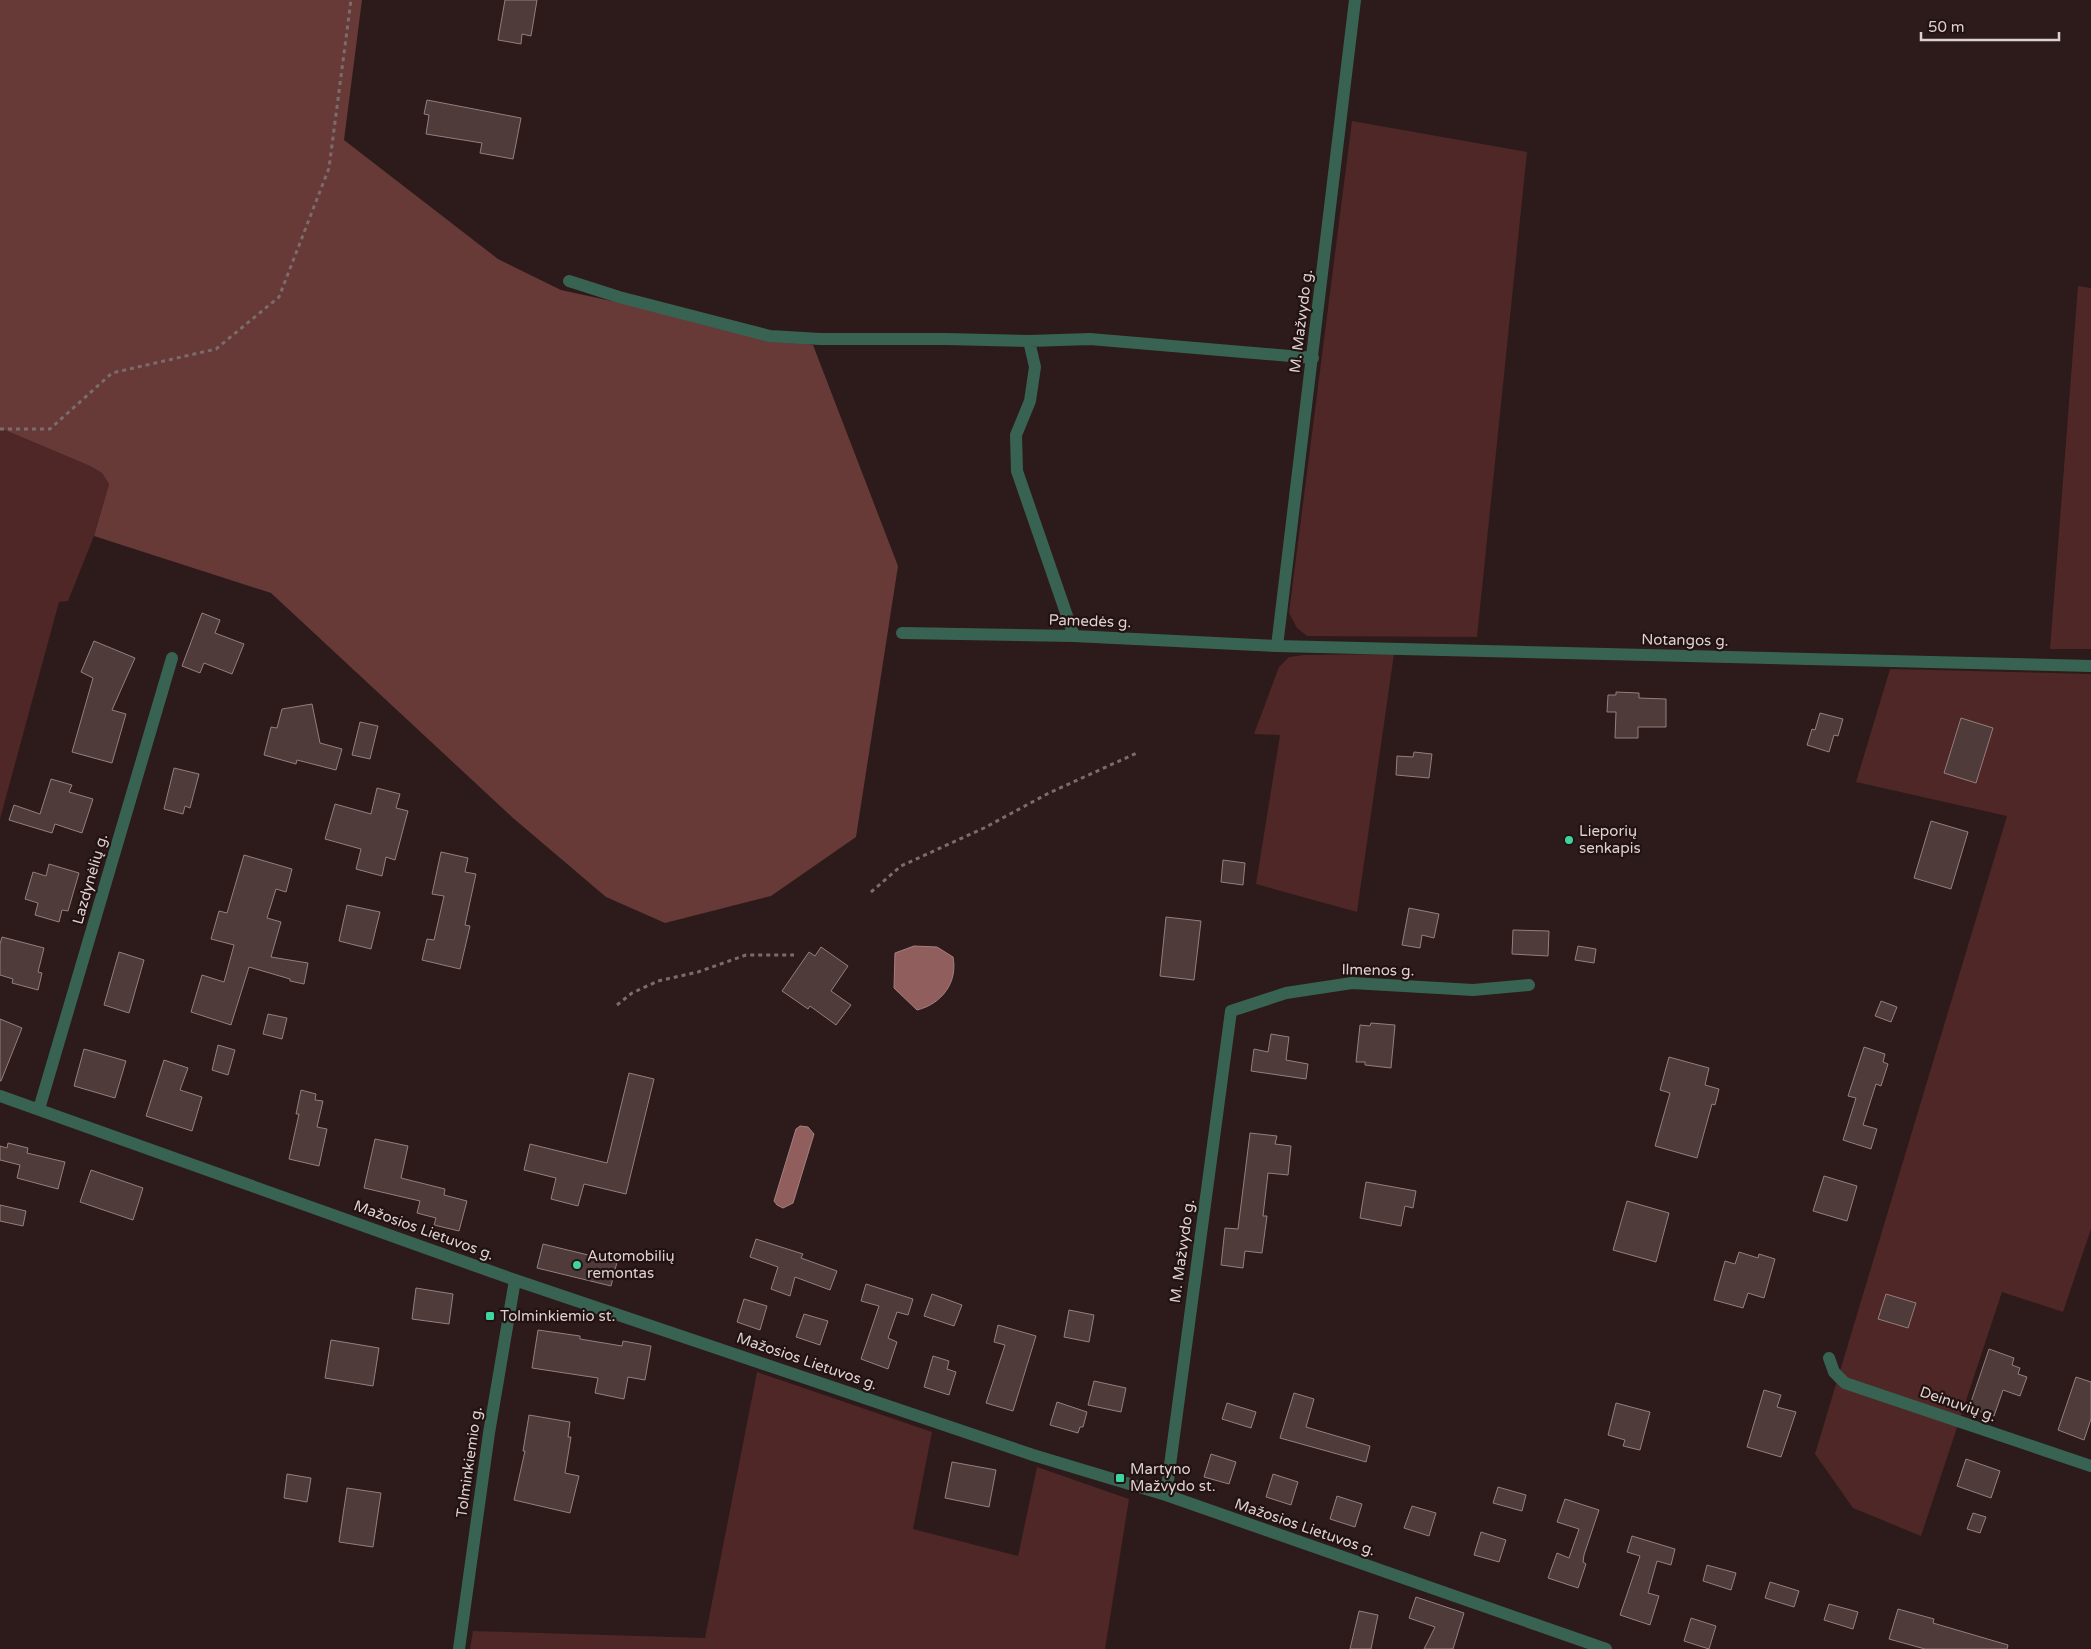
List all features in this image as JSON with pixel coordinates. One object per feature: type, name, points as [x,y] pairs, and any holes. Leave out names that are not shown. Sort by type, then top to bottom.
[{"type":"street","name":"M. Mažvydo g.","points":[[1277,646],[1355,0]]},
{"type":"street","points":[[569,281],[619,297],[770,336],[820,339],[1029,341],[1090,339],[1312,358]]},
{"type":"street","points":[[1029,341],[1035,367],[1030,401],[1016,435],[1017,471],[1074,636]]},
{"type":"street","name":"Pamedės g.","points":[[902,633],[1074,636],[1277,646]]},
{"type":"street","name":"Notangos g.","points":[[1277,646],[2091,666]]},
{"type":"street","name":"Lazdynėlių g.","points":[[39,1109],[172,658]]},
{"type":"street","name":"Ilmenos g.","points":[[1231,1011],[1286,992],[1352,983],[1473,990],[1529,985]]},
{"type":"street","name":"M. Mažvydo g.","points":[[1166,1495],[1231,1011]]},
{"type":"street","name":"Mažosios Lietuvos g.","points":[[0,1096],[515,1280],[1033,1455],[1166,1495],[1606,1649]]},
{"type":"street","name":"Tolminkiemio g.","points":[[460,1649],[489,1433],[515,1280]]},
{"type":"street","name":"Deinuvių g.","points":[[1829,1358],[1834,1372],[1845,1383],[2091,1466]]},
{"type":"path","points":[[0,429],[50,429],[112,373],[216,349],[280,297],[329,168],[351,0]]},
{"type":"path","points":[[871,892],[901,866],[984,828],[1049,793],[1139,752]]},
{"type":"path","points":[[617,1005],[632,993],[658,981],[698,972],[746,955],[794,955]]},
{"type":"shaded area","points":[[0,0],[362,0],[344,140],[498,259],[561,290],[813,345],[898,566],[856,837],[771,896],[665,923],[606,897],[513,818],[271,593],[94,536],[109,484],[102,473],[90,466],[0,428]]},
{"type":"shaded area","points":[[1352,121],[1527,152],[1477,637],[1307,636],[1297,628],[1289,613]]},
{"type":"shaded area","points":[[2078,286],[2091,288],[2091,649],[2050,649]]},
{"type":"shaded area","points":[[0,428],[90,466],[102,473],[109,484],[94,536],[68,601],[59,602],[0,819]]},
{"type":"shaded area","points":[[1394,654],[1357,912],[1256,884],[1280,735],[1254,734],[1279,667],[1289,657],[1304,655]]},
{"type":"shaded area","points":[[1890,669],[2091,674],[2091,1229],[2063,1312],[2002,1292],[1921,1536],[1853,1508],[1815,1454],[2007,816],[1856,782]]},
{"type":"shaded area","points":[[914,946],[937,947],[953,957],[954,966],[950,983],[941,997],[934,1003],[917,1010],[894,988],[895,953]]},
{"type":"shaded area","points":[[800,1126],[808,1127],[814,1134],[793,1203],[783,1208],[774,1201],[796,1129]]},
{"type":"shaded area","points":[[757,1372],[932,1432],[913,1529],[1018,1556],[1037,1467],[1129,1499],[1105,1649],[470,1649],[473,1631],[705,1638]]},
{"type":"building","points":[[505,0],[537,0],[531,36],[522,34],[521,44],[498,40]]},
{"type":"building","points":[[427,100],[521,118],[513,159],[480,153],[482,143],[426,134],[429,115],[424,114]]},
{"type":"building","points":[[202,613],[220,620],[215,633],[244,644],[232,674],[204,663],[200,673],[182,666]]},
{"type":"building","points":[[94,641],[135,658],[112,710],[126,714],[112,763],[72,752],[93,678],[81,672]]},
{"type":"building","points":[[1616,692],[1639,693],[1639,698],[1666,699],[1666,727],[1638,727],[1638,738],[1615,738],[1616,712],[1607,712],[1608,695],[1616,695]]},
{"type":"building","points":[[312,704],[320,743],[342,749],[336,770],[297,760],[296,764],[264,755],[271,727],[277,728],[282,709]]},
{"type":"building","points":[[1820,713],[1843,719],[1838,736],[1834,735],[1829,752],[1807,745],[1812,729],[1815,730]]},
{"type":"building","points":[[1961,718],[1993,728],[1976,783],[1944,773]]},
{"type":"building","points":[[360,722],[378,726],[370,759],[352,755]]},
{"type":"building","points":[[1414,752],[1432,754],[1429,778],[1396,775],[1397,756],[1413,757]]},
{"type":"building","points":[[174,768],[199,774],[190,808],[185,806],[183,814],[164,809]]},
{"type":"building","points":[[51,779],[72,785],[69,792],[93,799],[82,833],[55,824],[52,833],[9,820],[14,805],[40,814]]},
{"type":"building","points":[[377,788],[400,794],[396,808],[408,811],[395,860],[386,857],[382,876],[356,869],[361,849],[325,839],[335,804],[371,814]]},
{"type":"building","points":[[1931,821],[1968,832],[1951,889],[1914,878]]},
{"type":"building","points":[[441,852],[468,858],[465,872],[476,874],[465,925],[470,926],[460,969],[422,960],[427,939],[434,940],[444,896],[432,894]]},
{"type":"building","points":[[244,855],[292,869],[286,892],[276,889],[267,918],[281,922],[271,957],[308,963],[304,984],[249,967],[231,1025],[191,1012],[202,975],[224,982],[234,945],[211,939],[219,911],[227,913]]},
{"type":"building","points":[[1223,860],[1245,863],[1243,885],[1221,882]]},
{"type":"building","points":[[49,864],[79,873],[68,911],[62,910],[59,922],[35,915],[38,903],[25,899],[33,872],[46,876]]},
{"type":"building","points":[[347,905],[380,912],[371,949],[339,941]]},
{"type":"building","points":[[1409,908],[1439,914],[1434,938],[1422,935],[1420,948],[1402,945]]},
{"type":"building","points":[[1166,917],[1201,921],[1194,980],[1160,976]]},
{"type":"building","points":[[1513,930],[1549,931],[1548,956],[1512,954]]},
{"type":"building","points":[[2,937],[44,948],[38,972],[42,973],[38,990],[12,983],[13,979],[0,975],[0,944]]},
{"type":"building","points":[[1578,946],[1596,949],[1594,963],[1575,960]]},
{"type":"building","points":[[821,947],[848,966],[831,991],[851,1005],[836,1025],[810,1006],[808,1009],[782,991],[809,952],[815,956]]},
{"type":"building","points":[[119,952],[144,960],[129,1013],[104,1005]]},
{"type":"building","points":[[1881,1001],[1897,1007],[1891,1022],[1875,1016]]},
{"type":"building","points":[[268,1014],[287,1018],[282,1039],[263,1034]]},
{"type":"building","points":[[0,1019],[22,1028],[1,1081],[0,1081]]},
{"type":"building","points":[[1371,1023],[1395,1025],[1391,1068],[1365,1065],[1365,1062],[1356,1062],[1360,1025],[1370,1026]]},
{"type":"building","points":[[1271,1034],[1289,1037],[1286,1060],[1308,1064],[1306,1079],[1251,1071],[1254,1049],[1268,1052]]},
{"type":"building","points":[[218,1045],[235,1050],[228,1075],[212,1070]]},
{"type":"building","points":[[1864,1047],[1885,1054],[1883,1062],[1888,1064],[1881,1086],[1876,1084],[1863,1125],[1877,1129],[1871,1149],[1843,1140],[1856,1098],[1848,1096]]},
{"type":"building","points":[[84,1049],[126,1061],[115,1098],[74,1086]]},
{"type":"building","points":[[1669,1057],[1709,1068],[1705,1085],[1719,1089],[1715,1105],[1712,1104],[1697,1158],[1655,1146],[1670,1093],[1660,1090]]},
{"type":"building","points":[[164,1060],[188,1068],[180,1090],[202,1097],[192,1131],[146,1116]]},
{"type":"building","points":[[629,1073],[654,1079],[626,1194],[584,1184],[578,1206],[551,1199],[556,1178],[524,1170],[530,1144],[607,1163]]},
{"type":"building","points":[[301,1090],[316,1094],[315,1100],[323,1101],[317,1127],[327,1129],[319,1166],[289,1159],[299,1114],[296,1114]]},
{"type":"building","points":[[1250,1133],[1277,1136],[1275,1144],[1291,1146],[1288,1175],[1268,1173],[1263,1216],[1267,1216],[1262,1253],[1245,1251],[1243,1268],[1221,1265],[1225,1228],[1238,1229]]},
{"type":"building","points":[[375,1139],[408,1146],[401,1178],[445,1189],[444,1195],[467,1201],[459,1231],[434,1225],[436,1218],[417,1213],[420,1201],[364,1188]]},
{"type":"building","points":[[8,1143],[28,1148],[27,1153],[65,1162],[58,1189],[17,1178],[20,1165],[0,1160],[0,1146],[7,1148]]},
{"type":"building","points":[[91,1170],[143,1188],[133,1220],[80,1202]]},
{"type":"building","points":[[1824,1176],[1857,1186],[1847,1221],[1813,1211]]},
{"type":"building","points":[[1366,1182],[1416,1191],[1413,1208],[1405,1206],[1401,1226],[1360,1218]]},
{"type":"building","points":[[1627,1201],[1669,1213],[1656,1262],[1613,1250]]},
{"type":"building","points":[[0,1205],[26,1211],[23,1226],[0,1221]]},
{"type":"building","points":[[756,1239],[803,1254],[801,1258],[837,1271],[830,1290],[795,1277],[790,1296],[771,1289],[778,1267],[750,1257]]},
{"type":"building","name":"Automobilių remontas","points":[[543,1244],[617,1262],[611,1286],[537,1268]]},
{"type":"building","points":[[1739,1252],[1758,1258],[1759,1254],[1775,1259],[1764,1298],[1748,1293],[1743,1308],[1714,1300],[1725,1261],[1735,1264]]},
{"type":"building","points":[[866,1284],[913,1299],[908,1315],[897,1312],[888,1338],[897,1342],[888,1369],[861,1359],[879,1306],[861,1301]]},
{"type":"building","points":[[416,1288],[453,1294],[449,1324],[412,1319]]},
{"type":"building","points":[[932,1294],[962,1305],[954,1326],[924,1316]]},
{"type":"building","points":[[1886,1294],[1916,1303],[1908,1328],[1878,1319]]},
{"type":"building","points":[[744,1299],[767,1306],[760,1330],[737,1322]]},
{"type":"building","points":[[1069,1310],[1094,1315],[1089,1342],[1064,1337]]},
{"type":"building","points":[[804,1314],[828,1321],[820,1345],[796,1337]]},
{"type":"building","points":[[998,1325],[1036,1336],[1013,1411],[986,1403],[1005,1345],[994,1342]]},
{"type":"building","points":[[538,1330],[580,1336],[580,1339],[622,1346],[623,1341],[651,1346],[645,1380],[628,1377],[624,1399],[595,1393],[598,1378],[532,1368]]},
{"type":"building","points":[[331,1340],[379,1348],[373,1386],[325,1378]]},
{"type":"building","points":[[1989,1349],[2014,1358],[2012,1365],[2020,1368],[2018,1374],[2027,1377],[2020,1396],[2003,1390],[1994,1416],[1969,1408]]},
{"type":"building","points":[[933,1356],[949,1361],[947,1369],[956,1372],[949,1395],[924,1387]]},
{"type":"building","points":[[2076,1377],[2091,1382],[2091,1419],[2084,1440],[2058,1430]]},
{"type":"building","points":[[1094,1381],[1126,1388],[1121,1412],[1088,1405]]},
{"type":"building","points":[[1764,1390],[1781,1395],[1777,1407],[1796,1412],[1781,1457],[1747,1447]]},
{"type":"building","points":[[1294,1393],[1314,1399],[1306,1427],[1370,1446],[1366,1462],[1280,1438]]},
{"type":"building","points":[[1057,1402],[1087,1412],[1083,1427],[1080,1427],[1078,1433],[1050,1425]]},
{"type":"building","points":[[1227,1403],[1256,1412],[1251,1428],[1222,1419]]},
{"type":"building","points":[[1616,1403],[1650,1412],[1640,1450],[1623,1446],[1625,1440],[1608,1435]]},
{"type":"building","points":[[529,1415],[570,1422],[568,1437],[571,1437],[565,1473],[579,1476],[570,1513],[514,1500],[525,1451],[523,1451]]},
{"type":"building","points":[[1211,1454],[1236,1462],[1229,1484],[1204,1477]]},
{"type":"building","points":[[1966,1459],[2000,1471],[1991,1498],[1957,1486]]},
{"type":"building","points":[[952,1462],[996,1470],[989,1507],[945,1498]]},
{"type":"building","points":[[287,1474],[311,1478],[307,1502],[284,1498]]},
{"type":"building","points":[[1273,1474],[1298,1482],[1291,1505],[1266,1497]]},
{"type":"building","points":[[1498,1487],[1526,1495],[1522,1511],[1493,1503]]},
{"type":"building","points":[[347,1488],[381,1493],[373,1547],[339,1542]]},
{"type":"building","points":[[1337,1496],[1362,1504],[1355,1527],[1330,1519]]},
{"type":"building","points":[[1565,1499],[1599,1510],[1584,1555],[1583,1562],[1586,1564],[1578,1588],[1548,1578],[1557,1553],[1569,1558],[1579,1529],[1557,1522]]},
{"type":"building","points":[[1412,1506],[1436,1513],[1429,1536],[1404,1528]]},
{"type":"building","points":[[1973,1513],[1986,1517],[1980,1533],[1967,1529]]},
{"type":"building","points":[[1481,1532],[1506,1540],[1499,1562],[1474,1555]]},
{"type":"building","points":[[1632,1536],[1675,1549],[1671,1565],[1657,1561],[1648,1593],[1659,1596],[1650,1625],[1620,1615],[1640,1556],[1627,1552]]},
{"type":"building","points":[[1707,1565],[1736,1573],[1731,1590],[1703,1581]]},
{"type":"building","points":[[1770,1582],[1799,1591],[1794,1607],[1765,1598]]},
{"type":"building","points":[[1416,1597],[1464,1613],[1453,1649],[1424,1649],[1435,1627],[1409,1618]]},
{"type":"building","points":[[1829,1604],[1858,1612],[1853,1629],[1824,1620]]},
{"type":"building","points":[[1898,1609],[1934,1619],[1933,1623],[2008,1645],[2007,1649],[1925,1649],[1889,1639]]},
{"type":"building","points":[[1359,1611],[1378,1615],[1371,1649],[1350,1649]]},
{"type":"building","points":[[1691,1618],[1716,1626],[1709,1649],[1684,1641]]},
{"type":"place","name":"Lieporių senkapis","points":[[1569,840]]},
{"type":"place","name":"Automobilių remontas","points":[[577,1265]]},
{"type":"place","name":"Tolminkiemio st.","points":[[490,1316]]},
{"type":"place","name":"Martyno Mažvydo st.","points":[[1120,1478]]}]
